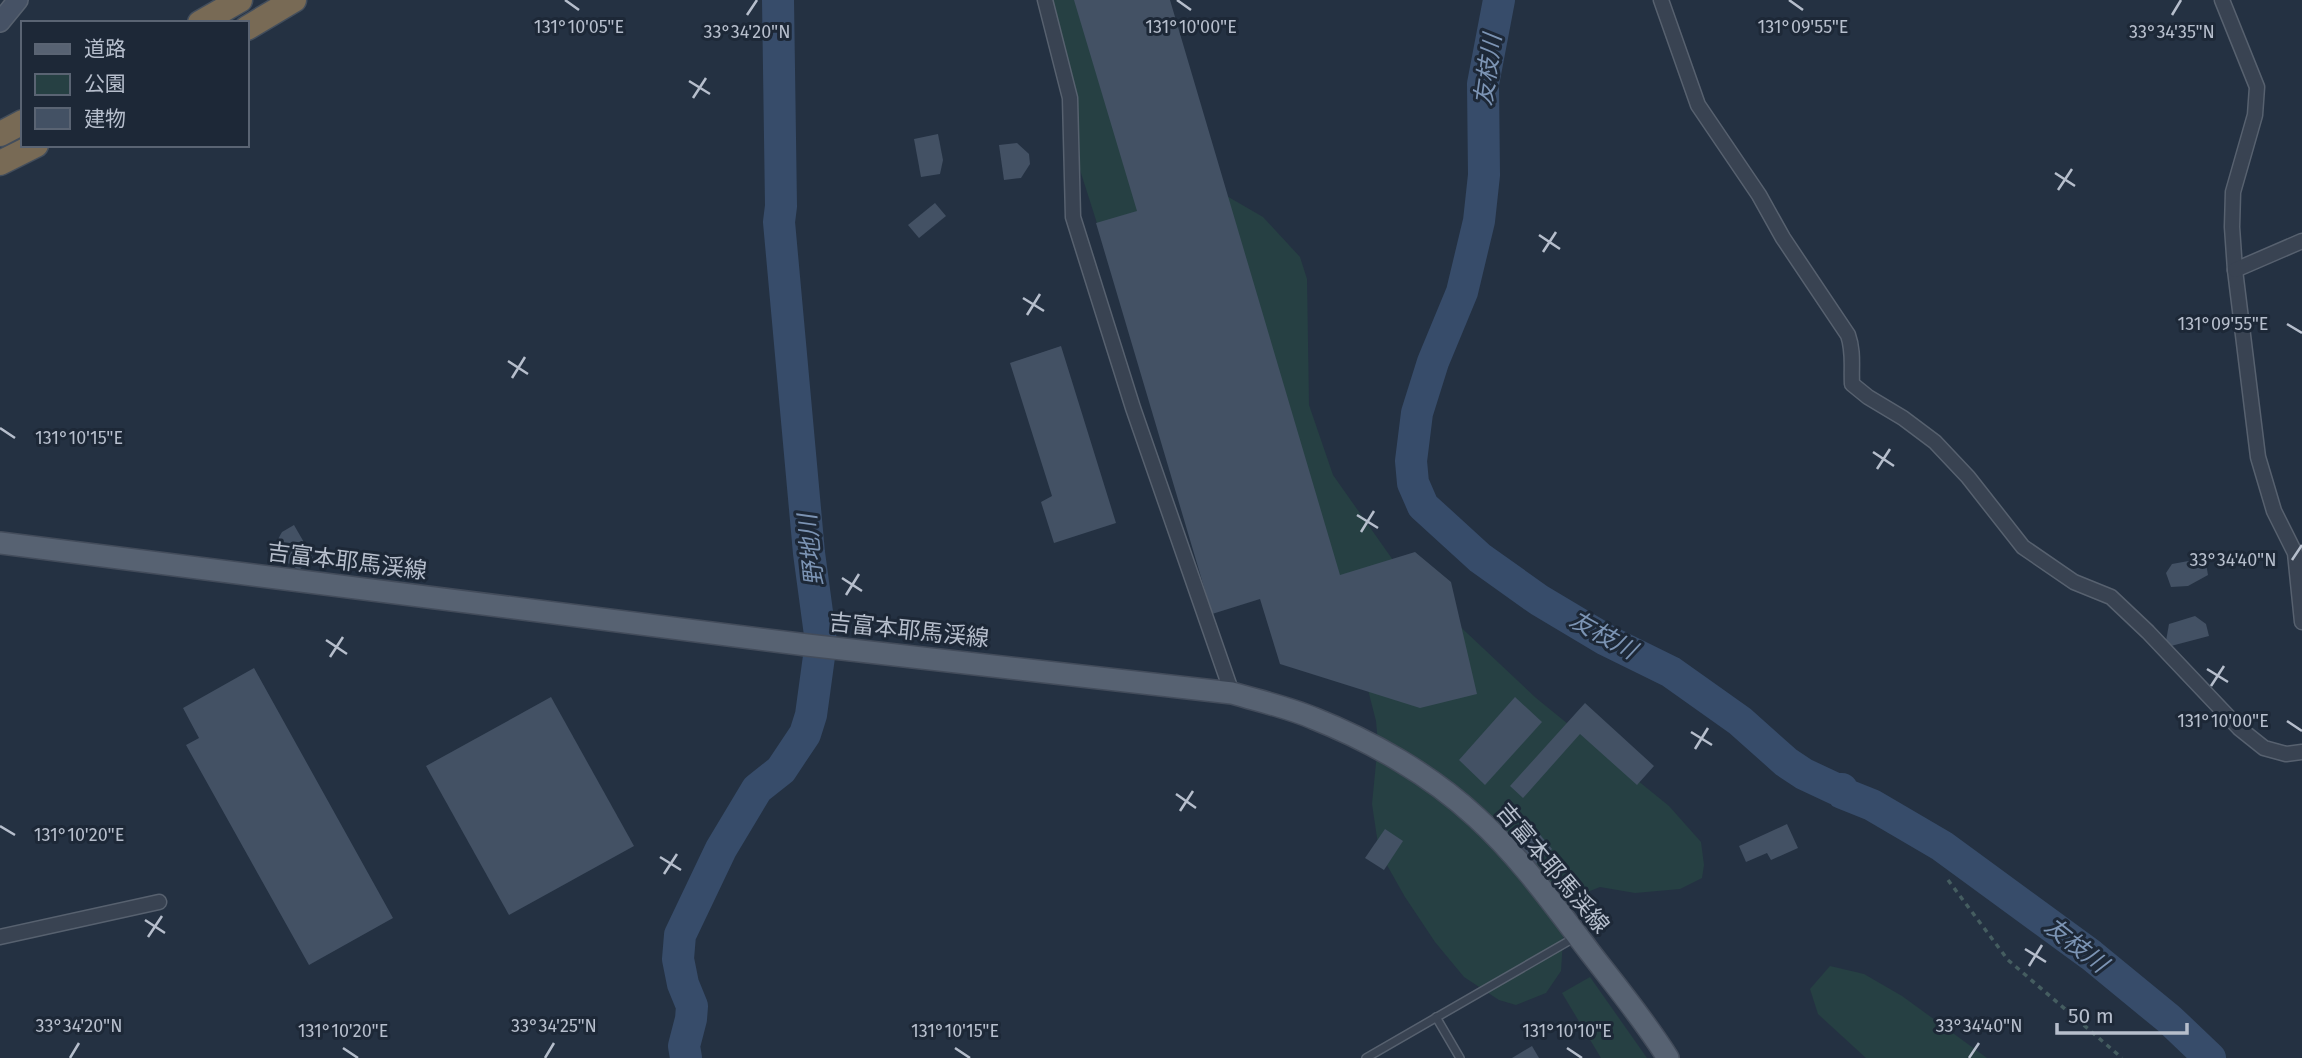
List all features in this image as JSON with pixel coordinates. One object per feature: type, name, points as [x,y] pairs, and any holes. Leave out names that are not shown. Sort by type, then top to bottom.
[{"type":"highway","points":[[203,21],[240,0]]},
{"type":"highway","points":[[248,27],[294,0]]},
{"type":"highway","points":[[0,134],[21,123]]},
{"type":"highway","points":[[0,163],[32,147]]},
{"type":"main road","points":[[0,22],[18,0]]},
{"type":"main road","name":"吉富本耶馬渓線","points":[[0,543],[807,645],[1232,693],[1313,718],[1369,744],[1443,790],[1476,817],[1512,855],[1578,936],[1668,1058]]},
{"type":"street","points":[[1045,0],[1070,99],[1073,217],[1133,408],[1232,693]]},
{"type":"street","points":[[1661,0],[1698,105],[1848,335],[1853,350],[1852,384],[1935,442],[1968,477],[2023,547],[2074,582],[2111,597],[2239,728],[2264,748],[2286,754],[2302,752]]},
{"type":"street","points":[[2222,0],[2257,87],[2255,114],[2233,192],[2235,270],[2258,457],[2274,511],[2295,553],[2302,622]]},
{"type":"street","points":[[2235,270],[2302,241]]},
{"type":"street","points":[[0,937],[159,902]]},
{"type":"lane","points":[[1366,1058],[1578,936]]},
{"type":"lane","points":[[1436,1017],[1460,1058]]},
{"type":"path","points":[[1948,880],[2008,960],[2122,1058]]},
{"type":"green space","points":[[1041,0],[1143,0],[1225,195],[1263,217],[1300,257],[1307,279],[1309,405],[1333,475],[1400,570],[1536,698],[1669,806],[1701,842],[1704,865],[1702,878],[1680,889],[1635,893],[1600,887],[1580,895],[1564,924],[1561,971],[1546,993],[1516,1005],[1499,1000],[1464,977],[1435,942],[1379,851],[1372,804],[1378,743],[1376,721],[1365,678],[1126,314],[1080,170]]},
{"type":"green space","points":[[1830,966],[1864,974],[1902,996],[1987,1058],[1866,1058],[1818,1014],[1810,989]]},
{"type":"green space","points":[[1590,977],[1647,1058],[1601,1058],[1562,993]]},
{"type":"building","points":[[1074,0],[1170,0],[1340,575],[1415,552],[1451,582],[1477,694],[1420,708],[1280,664],[1260,599],[1212,614],[1096,223],[1137,211]]},
{"type":"building","points":[[938,134],[943,160],[940,174],[921,177],[914,139]]},
{"type":"building","points":[[1017,143],[1029,154],[1030,164],[1021,178],[1004,180],[999,145]]},
{"type":"building","points":[[935,203],[946,216],[919,238],[908,225]]},
{"type":"building","points":[[1061,346],[1116,523],[1054,543],[1041,502],[1052,496],[1010,363]]},
{"type":"building","points":[[294,525],[313,558],[299,570],[286,562],[277,541],[282,532]]},
{"type":"building","points":[[2205,558],[2208,575],[2188,586],[2171,587],[2166,573],[2172,564]]},
{"type":"building","points":[[2195,616],[2206,624],[2209,636],[2171,646],[2166,641],[2169,624]]},
{"type":"building","points":[[254,668],[393,918],[309,965],[186,745],[199,738],[183,708]]},
{"type":"building","points":[[551,697],[634,846],[509,915],[426,766]]},
{"type":"building","points":[[1515,697],[1542,722],[1485,785],[1459,760]]},
{"type":"building","points":[[1585,703],[1654,766],[1637,785],[1580,734],[1523,798],[1510,786]]},
{"type":"building","points":[[1526,818],[1552,849],[1536,864],[1509,833]]},
{"type":"building","points":[[1787,824],[1798,848],[1771,860],[1767,853],[1746,862],[1739,846]]},
{"type":"building","points":[[1385,829],[1403,841],[1384,870],[1365,858]]},
{"type":"building","points":[[1532,1046],[1539,1058],[1512,1058]]},
{"type":"waterway","name":"野地川","points":[[686,1058],[684,1046],[692,1006],[683,984],[678,959],[680,935],[721,849],[757,789],[781,770],[805,734],[811,715],[821,642],[809,553],[779,222],[778,0]]},
{"type":"waterway","name":"友枝川","points":[[1499,0],[1483,84],[1484,175],[1479,221],[1462,292],[1433,362],[1417,413],[1411,461],[1413,483],[1423,506],[1480,558],[1539,600],[1606,640],[1671,672],[1740,721],[1786,762],[1804,774],[1836,789],[1842,789],[1842,793],[1872,805],[1942,846],[2091,955],[2169,1019],[2210,1058]]}]
